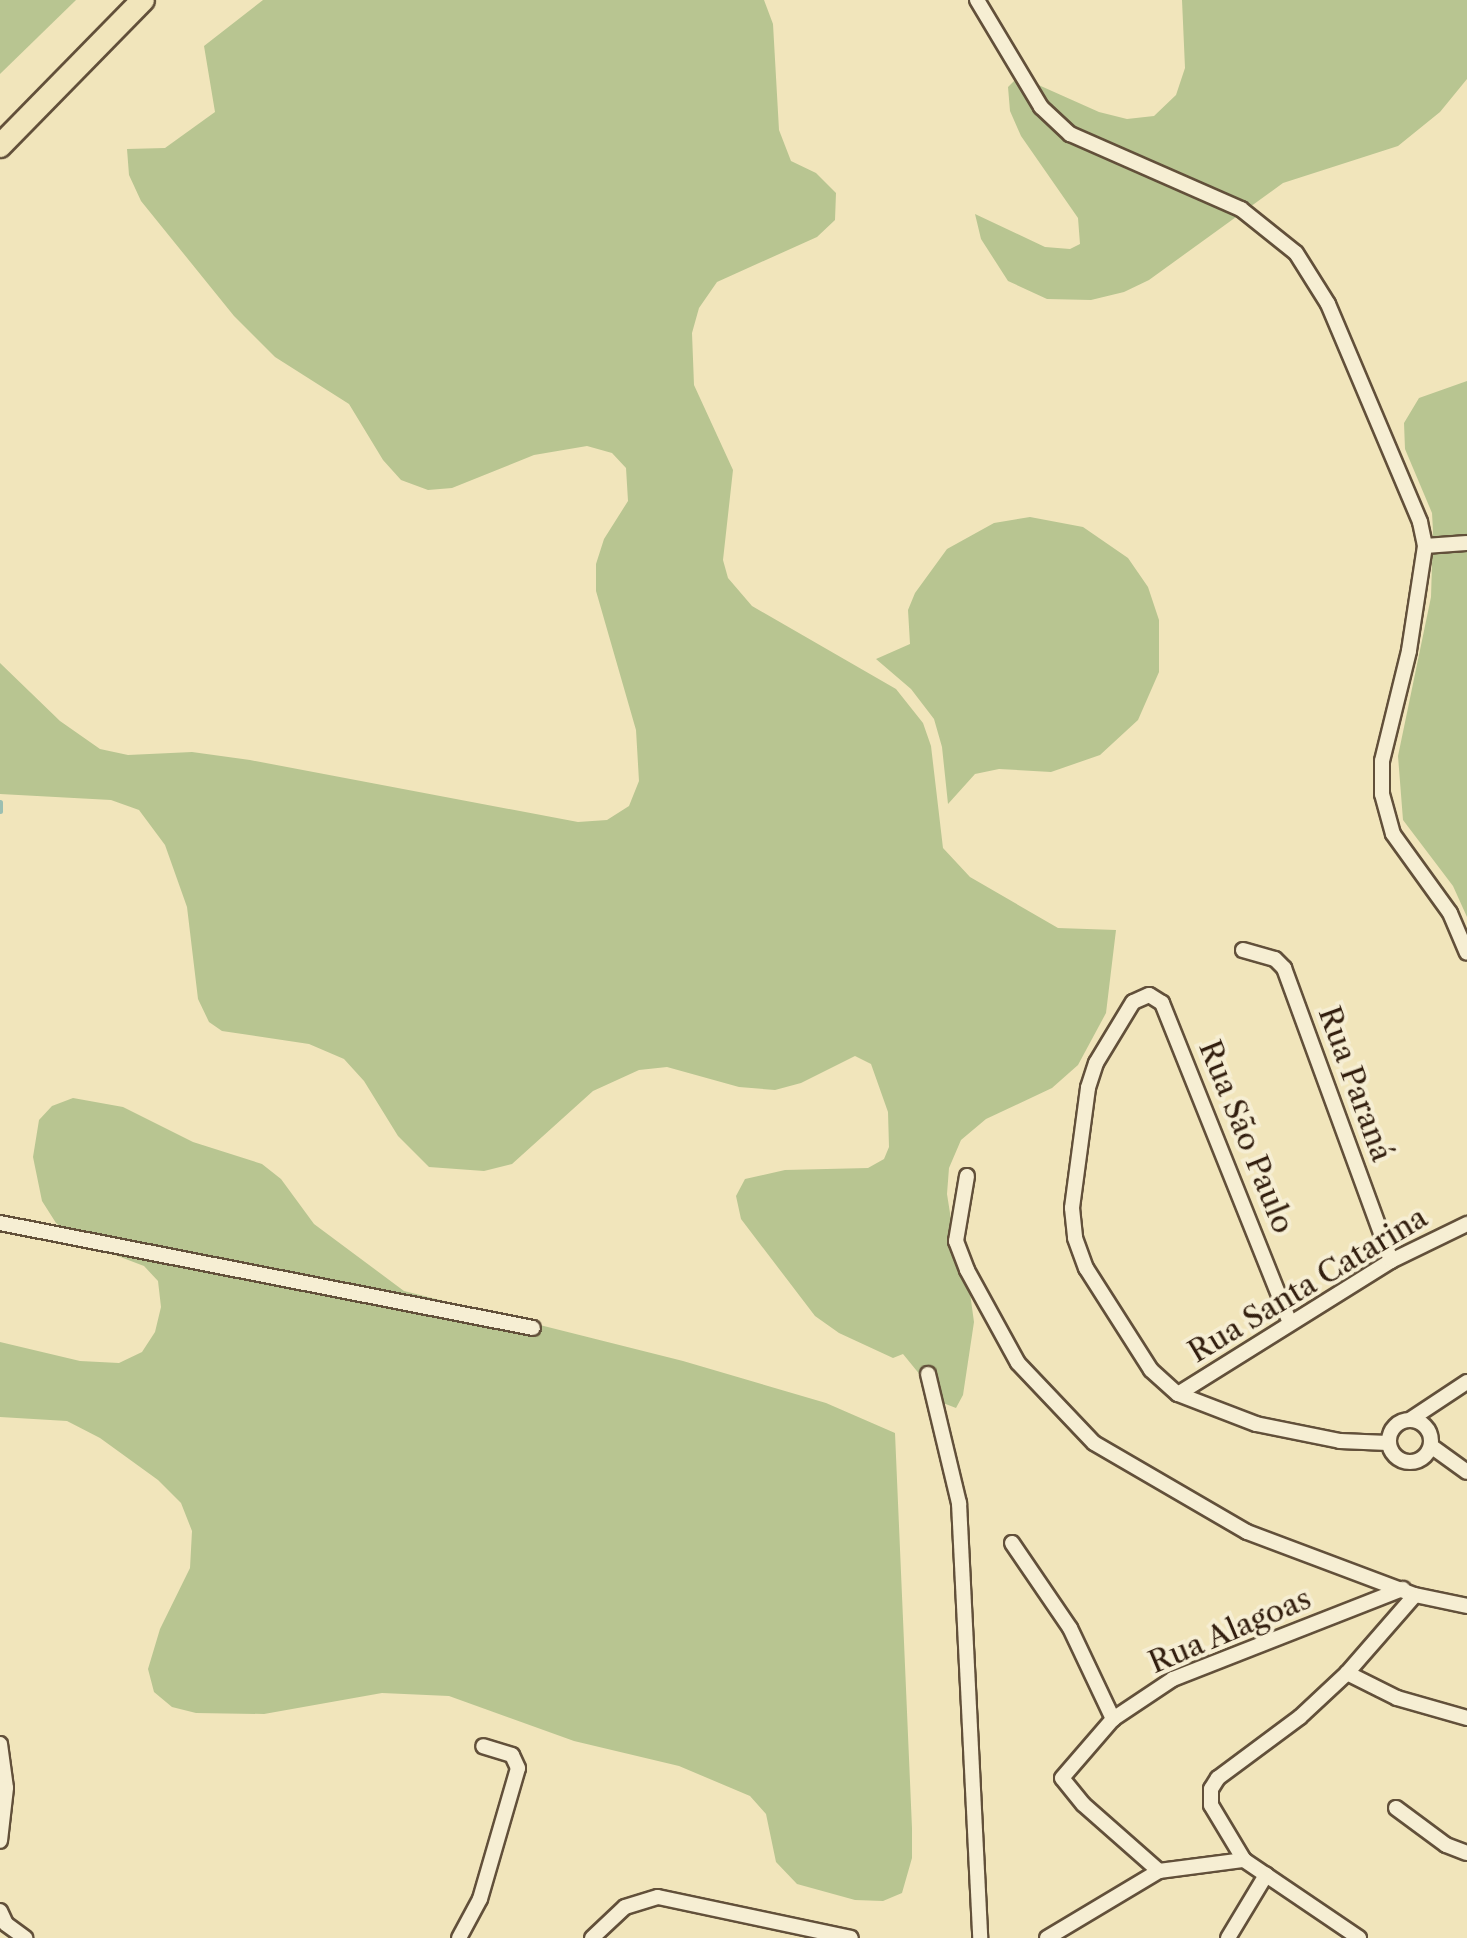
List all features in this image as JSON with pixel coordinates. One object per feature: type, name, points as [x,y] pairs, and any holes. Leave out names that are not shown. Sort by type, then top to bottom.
[{"type":"highway","points":[[0,146],[143,0]]},
{"type":"street","points":[[977,0],[1041,107],[1070,134],[1240,209],[1296,253],[1328,304],[1420,522],[1426,546],[1420,595],[1382,760],[1382,794],[1393,834],[1450,913],[1467,953]]},
{"type":"street","points":[[1426,546],[1467,543]]},
{"type":"street","name":"Rua Paraná","points":[[1243,950],[1275,960],[1284,968],[1391,1262]]},
{"type":"street","name":"Rua São Paulo","points":[[1178,1394],[1150,1370],[1086,1268],[1075,1238],[1072,1208],[1088,1088],[1096,1063],[1133,1002],[1149,995],[1162,1003],[1290,1323]]},
{"type":"street","points":[[967,1176],[956,1241],[967,1270],[1018,1363],[1094,1442],[1247,1532],[1409,1592],[1467,1606]]},
{"type":"street","points":[[0,1223],[534,1328]]},
{"type":"street","name":"Rua Santa Catarina","points":[[1178,1394],[1391,1262],[1467,1224]]},
{"type":"street","points":[[928,1374],[959,1503],[980,1938]]},
{"type":"street","points":[[1388,1444],[1397,1424],[1411,1420],[1467,1382]]},
{"type":"street","points":[[1178,1394],[1256,1424],[1340,1441],[1388,1444]]},
{"type":"street","points":[[1388,1444],[1395,1456],[1408,1462],[1422,1458],[1430,1446],[1429,1431],[1411,1420]]},
{"type":"street","points":[[1430,1446],[1467,1472]]},
{"type":"street","points":[[1012,1542],[1070,1628],[1114,1720]]},
{"type":"street","points":[[1359,1938],[1244,1860],[1211,1805],[1211,1789],[1218,1778],[1300,1717],[1348,1673],[1409,1592]]},
{"type":"street","name":"Rua Alagoas","points":[[1159,1871],[1084,1804],[1062,1778],[1114,1720],[1173,1679],[1409,1592]]},
{"type":"street","points":[[1348,1673],[1398,1698],[1467,1718]]},
{"type":"street","points":[[0,1744],[6,1788],[0,1841]]},
{"type":"street","points":[[458,1938],[480,1899],[518,1768],[512,1754],[483,1746]]},
{"type":"street","points":[[1396,1808],[1446,1845],[1467,1853]]},
{"type":"street","points":[[1047,1938],[1159,1871],[1244,1860]]},
{"type":"street","points":[[1228,1938],[1266,1875]]},
{"type":"street","points":[[592,1938],[624,1907],[658,1897],[851,1938]]},
{"type":"street","points":[[0,1911],[6,1924],[25,1938]]},
{"type":"green space","points":[[0,0],[76,0],[0,74]]},
{"type":"green space","points":[[263,0],[764,0],[773,24],[779,130],[791,161],[816,173],[836,193],[835,220],[817,237],[717,282],[699,308],[692,333],[694,385],[733,470],[723,560],[728,578],[752,606],[896,689],[923,723],[931,746],[943,848],[970,877],[1058,928],[1116,930],[1106,1013],[1078,1065],[1052,1088],[986,1119],[961,1140],[949,1168],[947,1194],[955,1245],[970,1293],[974,1322],[963,1395],[956,1408],[943,1403],[903,1354],[893,1358],[839,1333],[815,1316],[741,1219],[736,1196],[745,1179],[785,1170],[868,1168],[884,1159],[889,1147],[888,1112],[871,1064],[855,1056],[801,1083],[775,1090],[739,1087],[667,1067],[639,1070],[593,1091],[512,1164],[484,1171],[429,1167],[398,1136],[364,1081],[344,1059],[309,1044],[222,1031],[209,1022],[198,999],[187,907],[165,845],[139,810],[111,800],[0,794],[0,663],[60,721],[100,749],[128,755],[192,752],[250,760],[578,822],[607,820],[629,806],[639,781],[636,730],[596,591],[596,564],[604,539],[628,501],[626,468],[612,453],[587,446],[534,455],[452,488],[428,490],[401,480],[383,460],[349,404],[275,357],[234,316],[141,201],[129,175],[127,149],[165,148],[215,112],[204,46]]},
{"type":"green space","points":[[1182,0],[1467,0],[1467,79],[1440,112],[1398,146],[1283,183],[1149,280],[1124,292],[1091,300],[1047,299],[1008,281],[981,239],[975,214],[1045,247],[1070,249],[1080,244],[1078,218],[1021,136],[1010,111],[1008,87],[1014,81],[1034,83],[1099,112],[1127,119],[1154,116],[1176,95],[1185,68]]},
{"type":"green space","points":[[1467,381],[1467,917],[1453,886],[1403,820],[1398,756],[1431,597],[1433,531],[1432,513],[1405,449],[1404,423],[1419,398]]},
{"type":"green space","points":[[1030,517],[1083,527],[1128,558],[1148,587],[1159,620],[1159,672],[1138,720],[1100,755],[1051,772],[999,769],[975,774],[948,804],[942,747],[934,719],[911,689],[876,659],[910,644],[908,610],[915,593],[947,549],[994,523]]},
{"type":"green space","points":[[73,1098],[123,1107],[193,1142],[262,1164],[281,1179],[314,1224],[404,1291],[683,1361],[826,1403],[895,1433],[912,1828],[912,1858],[902,1893],[883,1901],[855,1900],[797,1884],[776,1862],[766,1814],[750,1796],[679,1766],[574,1741],[449,1696],[382,1693],[264,1714],[196,1713],[172,1707],[154,1692],[148,1669],[160,1629],[190,1568],[192,1531],[181,1503],[158,1480],[100,1438],[67,1421],[0,1417],[0,1342],[80,1361],[119,1363],[142,1352],[155,1332],[161,1307],[158,1281],[144,1266],[81,1242],[56,1223],[42,1201],[33,1157],[39,1120],[52,1106]]},
{"type":"waterway","points":[[0,802],[0,811]]}]
